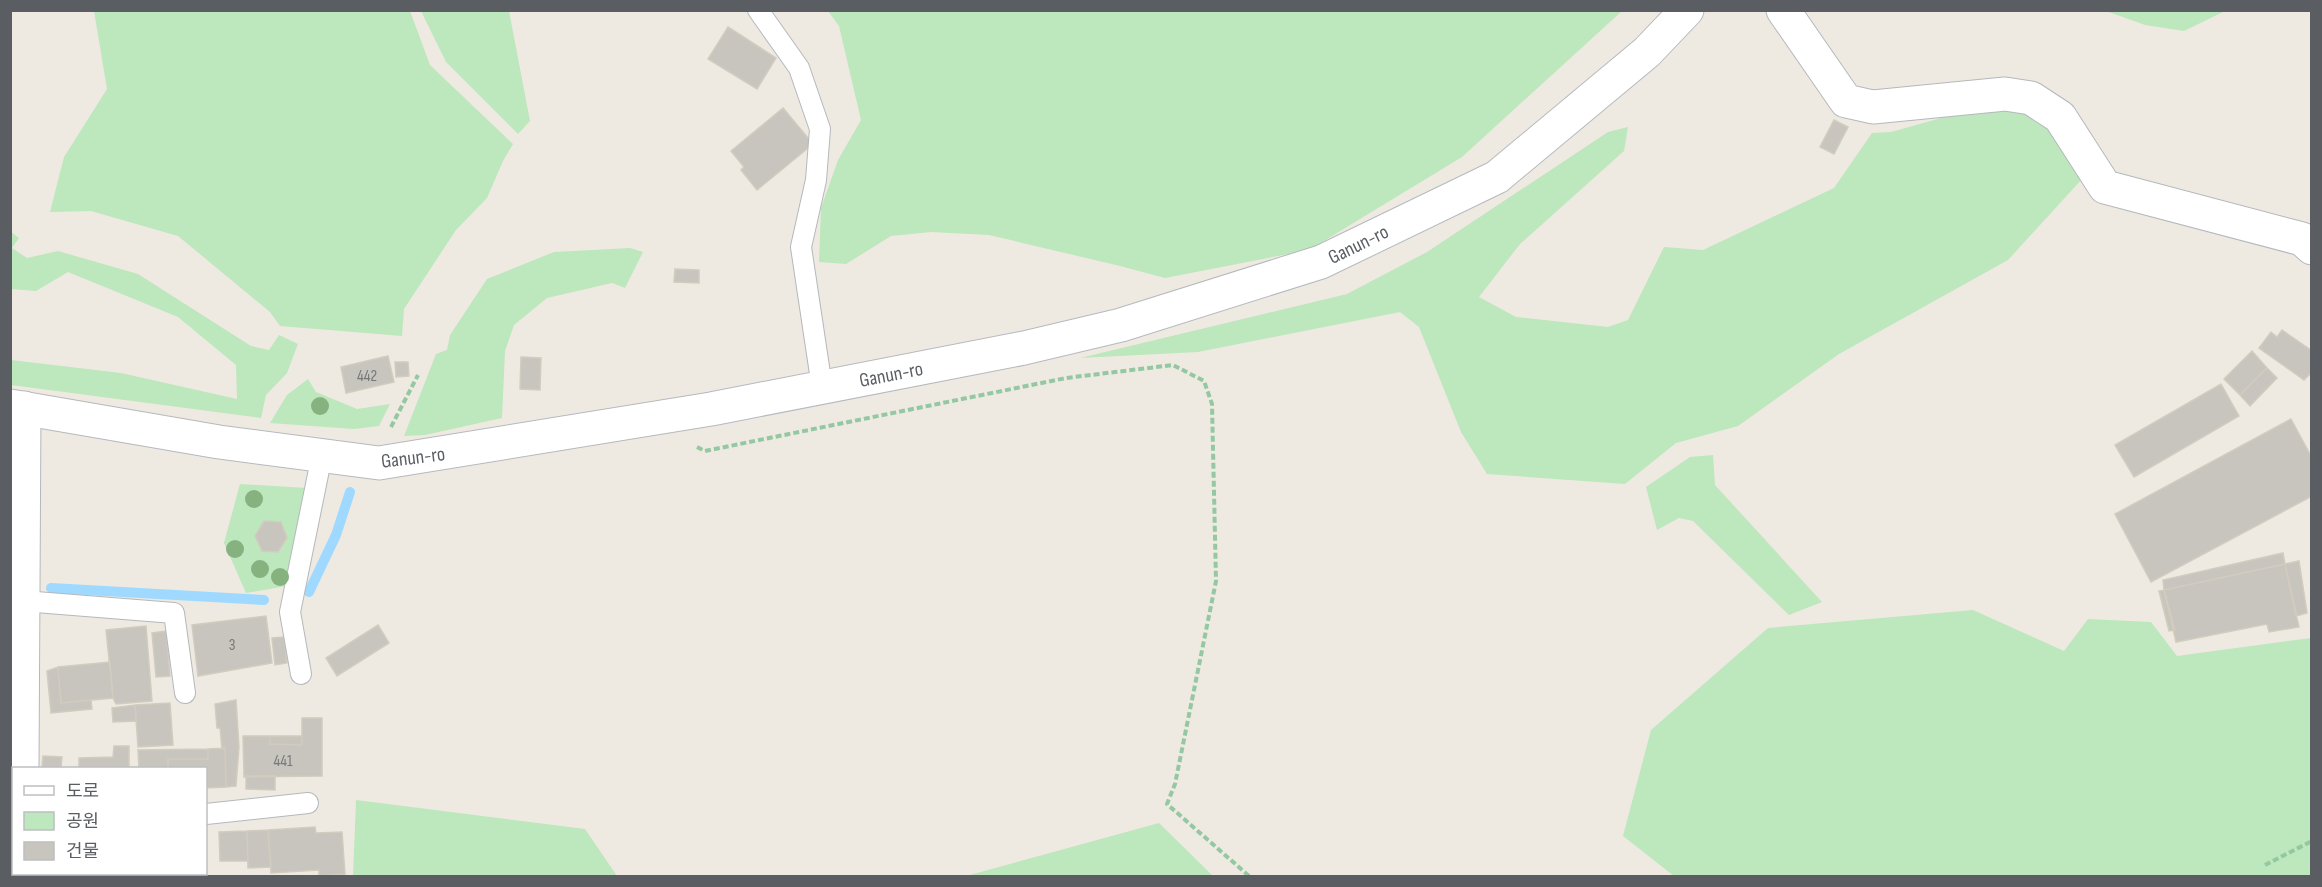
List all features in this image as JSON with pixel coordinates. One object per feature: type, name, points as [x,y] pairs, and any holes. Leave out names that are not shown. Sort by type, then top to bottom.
[{"type":"street","name":"Ganun-ro","points":[[17,407],[219,442],[379,462],[711,409],[1024,348],[1121,325],[1321,262],[1497,177],[1647,52],[1687,10]]},
{"type":"street","points":[[1783,10],[1846,101],[1874,107],[2005,94],[2031,98],[2060,117],[2105,188],[2308,239]]},
{"type":"street","points":[[17,407],[19,607],[16,697],[22,767]]},
{"type":"lane","points":[[758,10],[799,68],[820,129],[816,180],[801,247],[822,387]]},
{"type":"lane","points":[[301,674],[290,612],[322,455]]},
{"type":"lane","points":[[19,607],[174,613],[185,693]]},
{"type":"lane","points":[[207,814],[308,803]]},
{"type":"path","points":[[695,446],[705,451],[1066,378],[1154,366],[1173,365],[1204,381],[1212,404],[1216,581],[1175,783],[1167,804],[1249,876]]},
{"type":"path","points":[[394,419],[418,375]]},
{"type":"path","points":[[2265,865],[2312,841]]},
{"type":"green space","points":[[94,11],[410,11],[430,65],[513,144],[487,198],[456,230],[404,309],[402,336],[280,326],[270,312],[178,236],[91,211],[50,212],[64,157],[107,89]]},
{"type":"green space","points":[[421,11],[509,11],[530,121],[518,134],[446,62]]},
{"type":"green space","points":[[828,11],[1622,11],[1462,157],[1309,250],[1165,278],[989,235],[931,232],[891,236],[846,264],[819,262],[821,208],[838,160],[861,120],[839,26]]},
{"type":"green space","points":[[2106,11],[2225,11],[2184,31],[2145,25]]},
{"type":"green space","points":[[1995,103],[2030,113],[2054,135],[2083,178],[2008,260],[1839,354],[1738,426],[1676,443],[1625,484],[1487,474],[1461,432],[1419,327],[1400,312],[1198,352],[1080,358],[1347,294],[1427,252],[1608,132],[1628,127],[1624,151],[1520,244],[1479,297],[1516,317],[1608,327],[1628,320],[1664,247],[1703,250],[1834,188],[1872,133],[1891,132]]},
{"type":"green space","points":[[11,232],[19,238],[12,248],[27,258],[58,251],[138,274],[251,346],[269,350],[279,335],[298,344],[287,373],[266,395],[261,418],[11,385],[11,360],[121,373],[237,399],[236,365],[178,317],[68,272],[36,291],[11,289]]},
{"type":"green space","points":[[630,248],[643,252],[625,288],[612,283],[547,298],[514,325],[505,351],[502,418],[425,435],[404,436],[436,354],[447,350],[450,335],[487,279],[554,252]]},
{"type":"green space","points":[[308,379],[316,392],[357,409],[390,404],[379,426],[354,429],[270,423],[287,395]]},
{"type":"green space","points":[[1713,455],[1715,485],[1822,602],[1789,615],[1693,521],[1679,518],[1657,530],[1646,487],[1690,457]]},
{"type":"green space","points":[[240,484],[307,488],[287,586],[246,593],[224,543]]},
{"type":"green space","points":[[1973,610],[2064,651],[2088,619],[2151,622],[2177,656],[2311,638],[2311,876],[1674,876],[1623,836],[1651,730],[1768,628]]},
{"type":"green space","points":[[356,800],[585,829],[617,876],[353,876]]},
{"type":"green space","points":[[1159,823],[1213,876],[966,876]]},
{"type":"building","points":[[728,27],[776,58],[757,89],[708,59]]},
{"type":"building","points":[[783,108],[813,144],[757,190],[741,170],[744,167],[731,151]]},
{"type":"building","points":[[1834,120],[1848,127],[1834,154],[1820,147]]},
{"type":"building","points":[[675,269],[699,270],[699,283],[674,282]]},
{"type":"building","points":[[2282,330],[2312,351],[2312,372],[2304,380],[2259,348],[2271,332],[2277,337]]},
{"type":"building","points":[[2252,351],[2267,368],[2240,395],[2224,379]]},
{"type":"building","points":[[388,356],[394,382],[346,393],[341,367]]},
{"type":"building","points":[[521,357],[541,358],[540,390],[520,389]]},
{"type":"building","points":[[395,362],[408,362],[409,376],[396,377]]},
{"type":"building","points":[[2267,368],[2277,378],[2250,406],[2240,395]]},
{"type":"building","points":[[2221,384],[2239,416],[2134,477],[2115,445]]},
{"type":"building","points":[[2291,419],[2312,458],[2312,496],[2151,582],[2115,514]]},
{"type":"building","points":[[264,521],[281,522],[287,538],[278,552],[262,551],[255,536]]},
{"type":"building","points":[[2283,553],[2285,564],[2164,590],[2163,580]]},
{"type":"building","points":[[2299,561],[2307,613],[2296,616],[2285,564]]},
{"type":"building","points":[[2285,564],[2299,627],[2269,632],[2267,624],[2176,642],[2164,590]]},
{"type":"building","points":[[2164,590],[2175,630],[2169,631],[2159,591]]},
{"type":"building","points":[[266,616],[272,663],[198,676],[192,625]]},
{"type":"building","points":[[378,625],[389,643],[337,676],[326,658]]},
{"type":"building","points":[[146,626],[152,701],[116,704],[113,698],[106,630]]},
{"type":"building","points":[[166,631],[170,676],[156,677],[152,633]]},
{"type":"building","points":[[284,637],[287,663],[275,665],[272,638]]},
{"type":"building","points":[[110,662],[113,698],[61,703],[58,667]]},
{"type":"building","points":[[58,667],[61,703],[91,700],[92,709],[51,713],[47,671]]},
{"type":"building","points":[[236,700],[239,747],[236,786],[226,787],[225,748],[222,749],[220,728],[217,728],[215,704]]},
{"type":"building","points":[[170,703],[173,745],[138,747],[135,705]]},
{"type":"building","points":[[135,705],[136,721],[113,722],[112,708]]},
{"type":"building","points":[[302,718],[322,718],[322,776],[244,777],[243,736],[270,736],[270,744],[302,745]]},
{"type":"building","points":[[270,736],[302,736],[302,745],[270,744]]},
{"type":"building","points":[[114,746],[129,746],[129,767],[79,767],[79,758],[113,757]]},
{"type":"building","points":[[225,748],[226,787],[207,788],[207,767],[168,767],[168,759],[208,759],[208,749]]},
{"type":"building","points":[[208,749],[208,759],[168,759],[168,767],[139,767],[138,750]]},
{"type":"building","points":[[43,756],[62,757],[61,767],[42,767]]},
{"type":"building","points":[[246,776],[275,776],[275,790],[246,789]]},
{"type":"building","points":[[315,827],[316,833],[342,832],[345,874],[319,876],[319,870],[271,873],[268,830]]},
{"type":"building","points":[[268,830],[271,867],[248,868],[247,831]]},
{"type":"building","points":[[247,831],[248,861],[220,861],[219,832]]},
{"type":"waterway","points":[[309,592],[336,535],[350,492]]},
{"type":"waterway","points":[[51,588],[264,600]]}]
